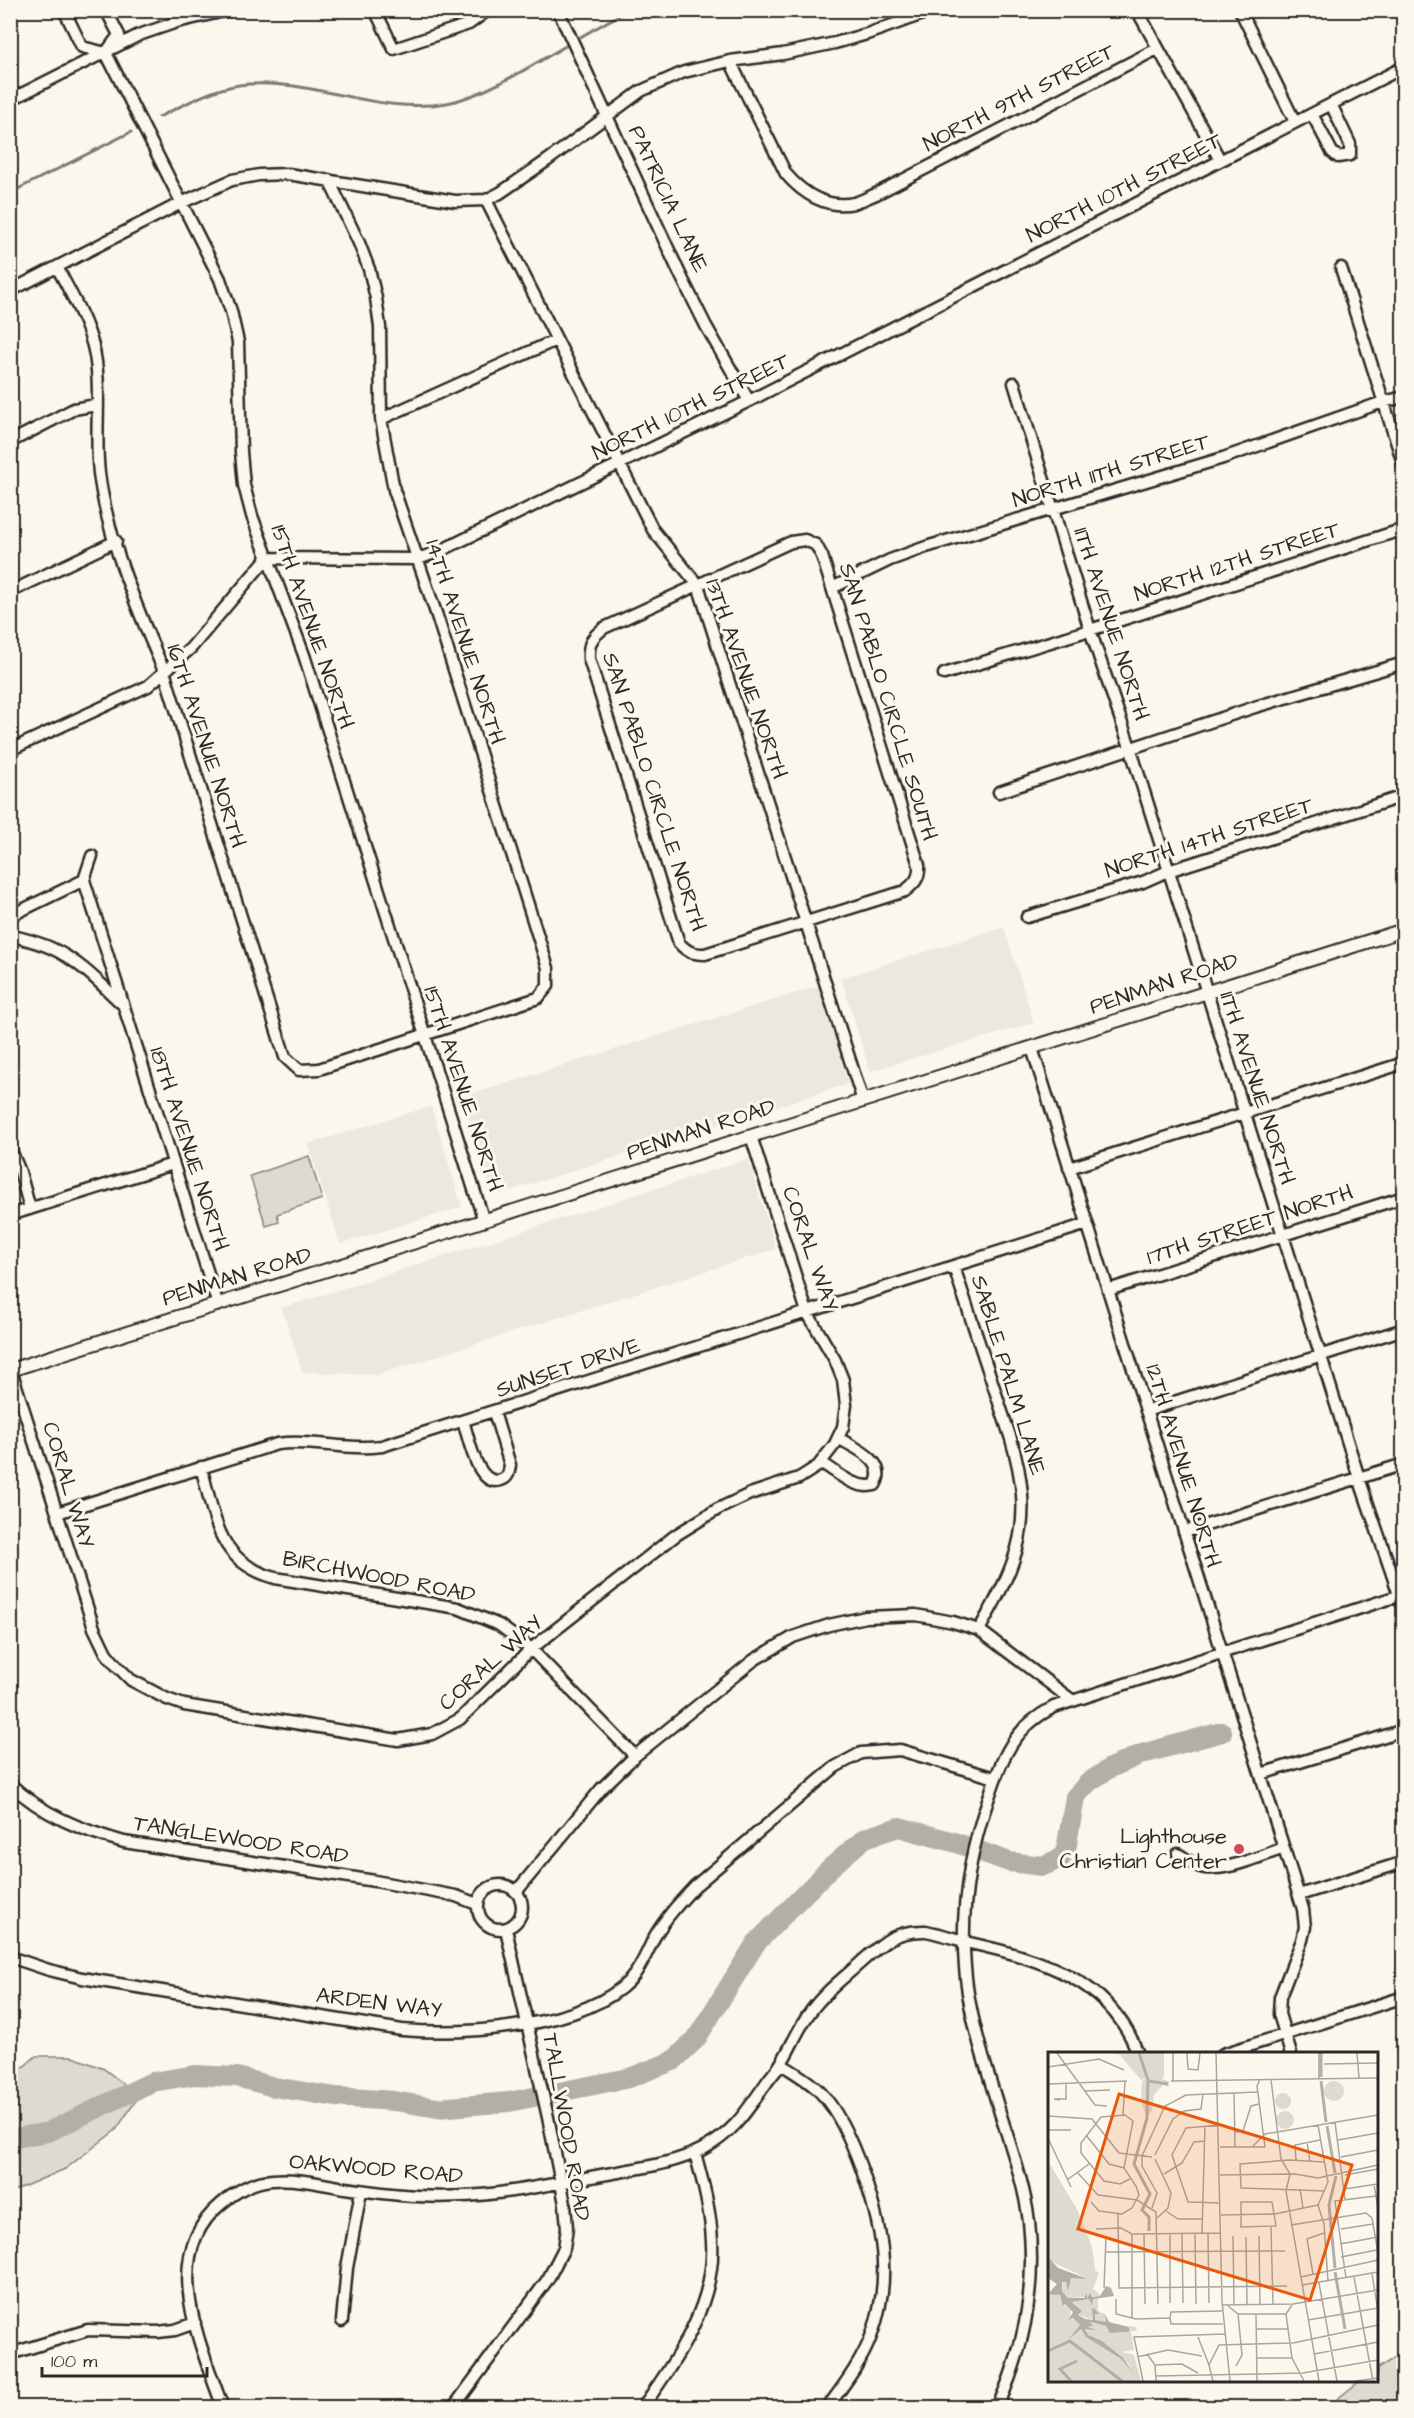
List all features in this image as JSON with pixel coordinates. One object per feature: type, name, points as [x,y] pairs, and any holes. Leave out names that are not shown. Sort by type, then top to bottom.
[{"type":"street","points":[[64,10],[82,46],[106,53]]},
{"type":"street","points":[[106,10],[118,35],[106,53]]},
{"type":"street","points":[[10,100],[139,35],[161,26],[229,10]]},
{"type":"street","points":[[375,10],[394,49],[469,24],[488,10]]},
{"type":"street","name":"PATRICIA LANE","points":[[558,10],[688,290],[749,401]]},
{"type":"street","points":[[10,291],[181,203],[232,180],[259,175],[288,174],[455,201],[486,200],[500,193],[641,91],[684,72],[730,61],[783,54],[835,42],[867,34],[934,10]]},
{"type":"street","points":[[1137,10],[1220,159]]},
{"type":"street","points":[[1240,10],[1295,122]]},
{"type":"street","name":"NORTH 9TH STREET","points":[[730,61],[786,174],[808,195],[820,201],[840,204],[854,203],[899,181],[1157,49]]},
{"type":"street","name":"15TH AVENUE NORTH","points":[[106,53],[220,279],[231,310],[238,342],[244,485],[252,516],[307,665],[484,1221]]},
{"type":"street","name":"NORTH 10TH STREET","points":[[267,558],[418,559],[440,551],[749,401],[1404,67]]},
{"type":"street","points":[[1312,114],[1332,152],[1338,157],[1350,155],[1350,144],[1331,104]]},
{"type":"street","name":"14TH AVENUE NORTH","points":[[329,180],[359,243],[369,269],[375,297],[380,327],[381,419],[394,490],[548,968],[548,986],[538,998],[425,1035]]},
{"type":"street","name":"13TH AVENUE NORTH","points":[[486,200],[653,530],[698,585],[863,1101]]},
{"type":"street","name":"16TH AVENUE NORTH","points":[[57,267],[93,346],[96,363],[99,473],[116,541],[138,613],[165,671],[285,1057],[299,1070],[308,1071],[425,1035]]},
{"type":"street","points":[[1341,268],[1404,466]]},
{"type":"street","points":[[381,419],[556,340]]},
{"type":"street","name":"11TH AVENUE NORTH","points":[[1014,383],[1359,1478],[1404,1609]]},
{"type":"street","name":"NORTH 11TH STREET","points":[[832,588],[890,560],[1223,458],[1383,402],[1404,397]]},
{"type":"street","points":[[10,442],[74,409],[96,405]]},
{"type":"street","name":"NORTH 12TH STREET","points":[[944,674],[1090,630],[1404,529]]},
{"type":"street","name":"SAN PABLO CIRCLE SOUTH","points":[[698,585],[791,542],[805,540],[816,545],[822,556],[919,865],[920,875],[915,884],[905,891],[805,922]]},
{"type":"street","points":[[10,592],[116,541]]},
{"type":"street","points":[[10,750],[148,686],[190,648],[267,558]]},
{"type":"street","name":"SAN PABLO CIRCLE NORTH","points":[[698,585],[604,628],[593,636],[588,645],[589,659],[673,922],[680,943],[686,951],[705,954],[805,922]]},
{"type":"street","points":[[999,792],[1256,707],[1404,663]]},
{"type":"street","name":"NORTH 14TH STREET","points":[[1027,917],[1143,882],[1168,871],[1404,796]]},
{"type":"street","points":[[10,916],[84,880],[92,856]]},
{"type":"street","name":"18TH AVENUE NORTH","points":[[84,880],[218,1305]]},
{"type":"street","name":"PENMAN ROAD","points":[[11,1370],[1404,930]]},
{"type":"street","name":"18TH AVENUE NORTH","points":[[10,935],[51,948],[69,959],[95,978],[123,1005]]},
{"type":"street","name":"12TH AVENUE NORTH","points":[[1032,1048],[1299,1894],[1305,1927],[1280,1997],[1279,2014],[1290,2052]]},
{"type":"street","points":[[1069,1168],[1404,1063]]},
{"type":"street","name":"CORAL WAY","points":[[11,1370],[84,1600],[106,1653],[131,1680],[148,1691],[183,1705],[398,1740],[432,1734],[460,1719],[531,1649],[676,1535],[718,1509],[750,1494],[798,1478],[822,1462],[838,1438],[843,1427],[846,1405],[843,1380],[835,1360],[807,1312],[751,1136]]},
{"type":"street","points":[[10,1148],[20,1172],[30,1209]]},
{"type":"street","points":[[10,1215],[173,1164]]},
{"type":"street","name":"17TH STREET NORTH","points":[[1108,1290],[1404,1197]]},
{"type":"street","name":"SUNSET DRIVE","points":[[57,1513],[277,1444],[293,1442],[353,1449],[382,1446],[1087,1224]]},
{"type":"street","name":"SABLE PALM LANE","points":[[954,1266],[1020,1468],[1023,1494],[1022,1534],[1018,1551],[979,1630]]},
{"type":"street","points":[[1146,1411],[1404,1329]]},
{"type":"street","points":[[463,1421],[480,1471],[485,1479],[494,1482],[503,1480],[508,1474],[510,1465],[494,1412]]},
{"type":"street","points":[[822,1462],[858,1485],[866,1487],[875,1485],[879,1479],[879,1470],[875,1462],[838,1438]]},
{"type":"street","points":[[1184,1532],[1404,1464]]},
{"type":"street","name":"BIRCHWOOD ROAD","points":[[201,1467],[222,1536],[232,1553],[249,1569],[275,1578],[458,1608],[499,1626],[531,1649],[635,1756]]},
{"type":"street","points":[[997,2408],[1010,2380],[1025,2327],[1030,2277],[1029,2222],[1022,2183],[974,2021],[968,1993],[965,1905],[972,1851],[1006,1755],[1022,1728],[1038,1715],[1073,1701],[1401,1595]]},
{"type":"street","points":[[516,1892],[572,1821],[635,1756],[754,1660],[793,1637],[829,1625],[866,1617],[916,1615],[979,1630],[1073,1701]]},
{"type":"street","points":[[1261,1774],[1404,1730]]},
{"type":"street","name":"ARDEN WAY","points":[[10,1957],[82,1978],[402,2030],[463,2031],[527,2023],[584,2008],[607,1998],[620,1989],[641,1966],[656,1935],[675,1908],[695,1886],[835,1767],[861,1753],[900,1750],[996,1778]]},
{"type":"street","name":"TANGLEWOOD ROAD","points":[[10,1784],[55,1818],[88,1832],[124,1842],[375,1881],[456,1896],[477,1904]]},
{"type":"street","points":[[1178,1854],[1200,1866],[1213,1868],[1284,1848]]},
{"type":"street","points":[[1299,1894],[1404,1862]]},
{"type":"street","points":[[504,1885],[516,1892],[520,1898],[521,1913],[518,1920],[506,1929],[491,1928],[485,1924],[480,1918],[477,1904],[484,1891],[490,1887],[504,1885]]},
{"type":"street","name":"TALLWOOD ROAD","points":[[453,2408],[557,2264],[564,2248],[567,2228],[560,2183],[506,1929]]},
{"type":"street","name":"OAKWOOD ROAD","points":[[223,2408],[195,2322],[187,2287],[190,2253],[196,2237],[207,2219],[232,2195],[257,2183],[287,2179],[409,2196],[464,2197],[511,2193],[656,2164],[695,2153],[721,2138],[737,2123],[781,2064],[810,2011],[836,1984],[894,1935],[910,1930],[926,1931],[965,1941]]},
{"type":"street","points":[[965,1941],[1053,1966],[1076,1980],[1099,1995],[1119,2019],[1137,2052]]},
{"type":"street","points":[[1229,2052],[1404,1997]]},
{"type":"street","points":[[781,2064],[803,2077],[820,2092],[843,2122],[867,2189],[878,2230],[883,2261],[881,2293],[872,2335],[854,2369],[827,2408]]},
{"type":"street","points":[[642,2408],[675,2360],[697,2315],[706,2290],[712,2244],[706,2192],[695,2153]]},
{"type":"street","points":[[342,2321],[347,2268],[361,2191]]},
{"type":"street","points":[[10,2354],[88,2330],[158,2332],[175,2330],[195,2322]]},
{"type":"shaded area","points":[[1004,927],[1034,1023],[870,1071],[841,978]]},
{"type":"shaded area","points":[[819,986],[848,1084],[493,1196],[462,1097]]},
{"type":"shaded area","points":[[431,1106],[462,1207],[340,1244],[308,1144]]},
{"type":"shaded area","points":[[309,1156],[322,1199],[277,1214],[279,1222],[266,1226],[250,1176]]},
{"type":"shaded area","points":[[748,1159],[776,1249],[377,1375],[302,1372],[282,1308]]},
{"type":"shaded area","points":[[36,2056],[71,2056],[104,2069],[139,2096],[116,2130],[65,2169],[11,2192],[11,2078]]},
{"type":"shaded area","points":[[1403,2352],[1403,2407],[1327,2407],[1359,2382],[1378,2382],[1378,2368]]},
{"type":"waterway","points":[[575,40],[628,10]]},
{"type":"waterway","points":[[159,117],[198,98],[239,85],[291,86],[395,104],[421,106],[447,103],[494,86],[569,44]]},
{"type":"waterway","points":[[10,193],[131,132]]},
{"type":"waterway","points":[[10,2139],[48,2132],[152,2082],[195,2075],[237,2077],[274,2087],[336,2097],[394,2101],[437,2108],[509,2102],[629,2078],[673,2061],[696,2039],[756,1943],[830,1868],[865,1838],[899,1827],[957,1843],[1009,1862],[1043,1866],[1061,1858],[1066,1850],[1075,1797],[1089,1782],[1110,1768],[1142,1754],[1222,1732]]},
{"type":"place","name":"Lighthouse Christian Center","points":[[1239,1849]]}]
